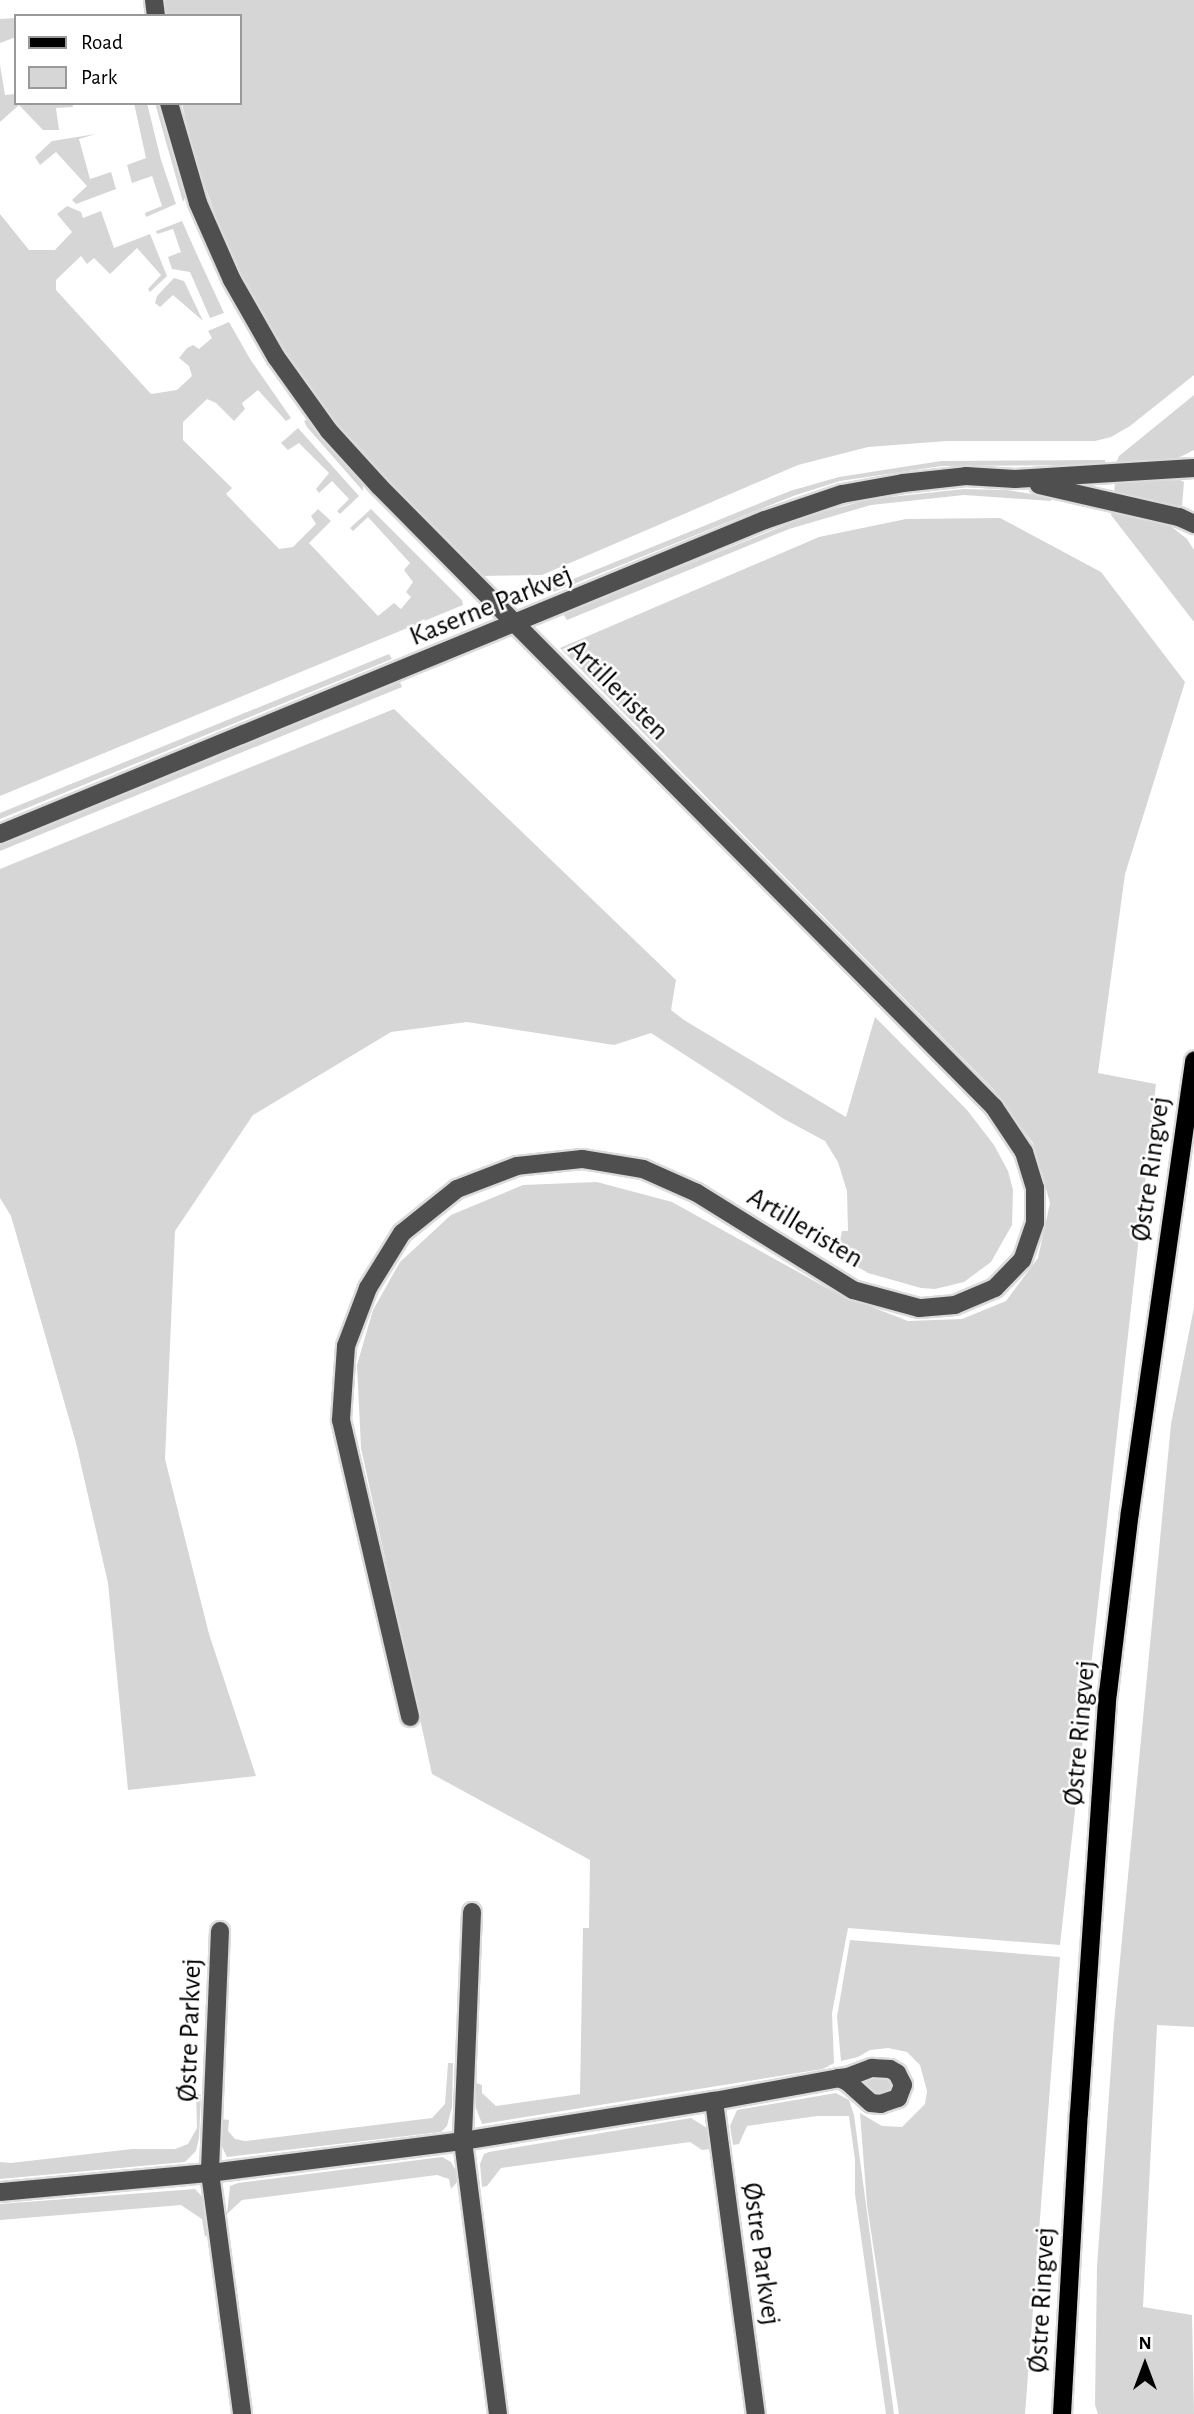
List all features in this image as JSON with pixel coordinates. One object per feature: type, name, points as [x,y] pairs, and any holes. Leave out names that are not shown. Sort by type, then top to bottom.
[{"type":"main road","name":"Østre Ringvej","points":[[1062,2414],[1077,2139],[1108,1693],[1130,1512],[1194,1061]]},
{"type":"street","name":"Artilleristen","points":[[170,105],[187,169],[208,227],[246,307],[290,378],[355,461],[994,1107],[1024,1152],[1035,1188],[1035,1223],[1022,1260],[995,1289],[956,1305],[919,1308],[853,1290],[697,1193],[643,1169],[582,1159],[516,1166],[457,1189],[402,1233],[368,1288],[346,1346],[341,1420],[410,1717]]},
{"type":"street","name":"Kaserne Parkvej","points":[[0,834],[765,520],[842,494],[903,483],[965,477],[1015,479],[1194,468]]},
{"type":"street","name":"Kaserne Parkvej","points":[[1015,479],[1179,517],[1194,524]]},
{"type":"street","points":[[472,1912],[463,2141],[498,2414]]},
{"type":"street","name":"Østre Parkvej","points":[[220,1931],[211,2173],[242,2414]]},
{"type":"street","points":[[0,2192],[211,2173],[463,2141],[839,2078]]},
{"type":"street","name":"Østre Parkvej","points":[[714,2101],[755,2414]]},
{"type":"green space","points":[[164,0],[1194,0],[1194,375],[1130,426],[1111,437],[1095,441],[947,441],[868,447],[798,465],[542,575],[482,576],[364,456],[327,413],[284,351],[230,254],[193,154],[182,105],[242,105],[242,14],[165,14]]},
{"type":"green space","points":[[14,18],[14,38],[0,43],[0,19]]},
{"type":"green space","points":[[0,65],[5,95],[14,94],[14,105],[19,105],[0,122]]},
{"type":"green space","points":[[19,105],[72,105],[56,108],[59,130],[43,130]]},
{"type":"green space","points":[[134,105],[147,105],[161,160],[176,204],[146,217],[145,213],[162,206],[152,176],[132,183],[127,165],[146,158]]},
{"type":"green space","points":[[156,105],[161,105],[186,195],[183,202]]},
{"type":"green space","points":[[96,134],[79,139],[90,179],[111,172],[116,189],[76,204],[72,200],[87,186],[56,152],[40,165],[35,157],[52,141]]},
{"type":"green space","points":[[67,206],[81,212],[83,218],[101,211],[114,248],[150,234],[167,276],[150,292],[148,289],[161,275],[137,248],[110,274],[94,258],[87,264],[81,256],[56,280],[56,290],[151,394],[177,390],[192,376],[189,366],[179,358],[187,348],[193,345],[199,349],[212,338],[208,331],[229,322],[250,359],[291,418],[286,421],[258,390],[242,403],[245,409],[234,421],[216,403],[207,399],[183,422],[183,440],[232,488],[226,494],[279,549],[293,547],[316,524],[311,516],[318,509],[331,521],[309,543],[378,616],[394,603],[401,609],[411,597],[406,592],[413,582],[404,570],[410,563],[368,517],[353,531],[350,528],[371,509],[462,600],[463,605],[0,796],[0,214],[29,250],[55,250],[72,232],[57,214]]},
{"type":"green space","points":[[182,221],[224,313],[210,318],[190,272],[172,269],[168,257],[181,252],[173,229],[157,234],[156,231]]},
{"type":"green space","points":[[174,278],[184,281],[203,321],[173,295],[160,307],[155,303],[157,296]]},
{"type":"green space","points":[[1194,395],[1194,450],[1170,462],[1116,464],[1119,456]]},
{"type":"green space","points":[[307,420],[363,484],[363,491],[307,427],[304,421]]},
{"type":"green space","points":[[298,428],[359,496],[340,514],[337,511],[349,499],[332,481],[319,493],[316,489],[329,473],[299,443],[288,450],[281,443]]},
{"type":"green space","points":[[1105,460],[1105,465],[942,466],[840,481],[793,496],[554,592],[551,588],[790,491],[839,477],[941,461]]},
{"type":"green space","points":[[1115,482],[1184,482],[1182,506],[1114,494]]},
{"type":"green space","points":[[964,489],[1007,490],[1051,497],[1051,501],[964,495],[871,505],[789,529],[567,620],[563,614],[811,515],[871,499]]},
{"type":"green space","points":[[1111,508],[1163,520],[1187,539],[1194,550],[1194,622],[1111,515]]},
{"type":"green space","points":[[1000,518],[1101,572],[1185,682],[1125,874],[1098,1073],[1156,1084],[1060,1945],[848,1928],[832,2013],[834,2063],[823,2069],[482,2124],[476,2108],[476,2083],[482,2085],[482,2093],[496,2106],[580,2094],[583,1928],[589,1928],[590,1860],[432,1774],[361,1448],[357,1365],[373,1310],[400,1262],[451,1215],[523,1185],[597,1182],[672,1202],[836,1293],[908,1321],[962,1319],[1006,1301],[1038,1258],[1050,1203],[1033,1143],[994,1090],[560,648],[819,537],[906,519]]},
{"type":"green space","points":[[389,654],[392,659],[0,819],[0,813]]},
{"type":"green space","points":[[400,682],[402,687],[0,851],[0,845]]},
{"type":"green space","points":[[394,709],[676,980],[671,1010],[684,1020],[846,1117],[875,1017],[967,1110],[994,1145],[1008,1171],[1013,1190],[1012,1225],[991,1262],[964,1282],[935,1289],[921,1288],[868,1273],[837,1255],[842,1231],[848,1231],[847,1191],[838,1162],[825,1141],[784,1119],[651,1033],[614,1045],[467,1022],[391,1032],[253,1115],[175,1231],[165,1459],[209,1634],[256,1776],[128,1790],[108,1583],[76,1443],[11,1216],[0,1198],[0,869]]},
{"type":"green space","points":[[1194,1307],[1194,2027],[1157,2025],[1143,2307],[1192,2315],[1194,2414],[1098,2414],[1095,2405],[1097,2267],[1114,2023],[1171,1424]]},
{"type":"green space","points":[[850,1940],[1060,1957],[1025,2414],[899,2414],[867,2205],[860,2113],[882,2126],[902,2127],[925,2104],[927,2091],[920,2065],[907,2052],[888,2048],[870,2050],[858,2057],[841,2061],[837,2017]]},
{"type":"green space","points":[[448,2063],[453,2063],[452,2107],[447,2126],[441,2132],[227,2157],[219,2141],[221,2119],[229,2120],[228,2131],[235,2139],[245,2141],[432,2118],[445,2104]]},
{"type":"green space","points":[[884,2070],[899,2086],[883,2103],[858,2087],[861,2078]]},
{"type":"green space","points":[[196,2093],[201,2095],[199,2138],[196,2151],[185,2162],[0,2179],[0,2162],[132,2149],[175,2149],[188,2144],[197,2128]]},
{"type":"green space","points":[[836,2093],[849,2100],[854,2115],[894,2414],[886,2414],[855,2194],[855,2160],[849,2116],[817,2116],[747,2126],[739,2144],[733,2145],[730,2126],[737,2110]]},
{"type":"green space","points":[[691,2118],[707,2128],[711,2149],[702,2150],[690,2142],[501,2168],[487,2186],[482,2187],[480,2164],[484,2154],[489,2152]]},
{"type":"green space","points":[[442,2157],[451,2162],[456,2171],[458,2181],[451,2189],[449,2179],[437,2175],[242,2200],[227,2214],[230,2186],[238,2183]]},
{"type":"green space","points":[[195,2189],[206,2201],[210,2233],[205,2237],[202,2219],[181,2205],[0,2220],[0,2204]]}]
